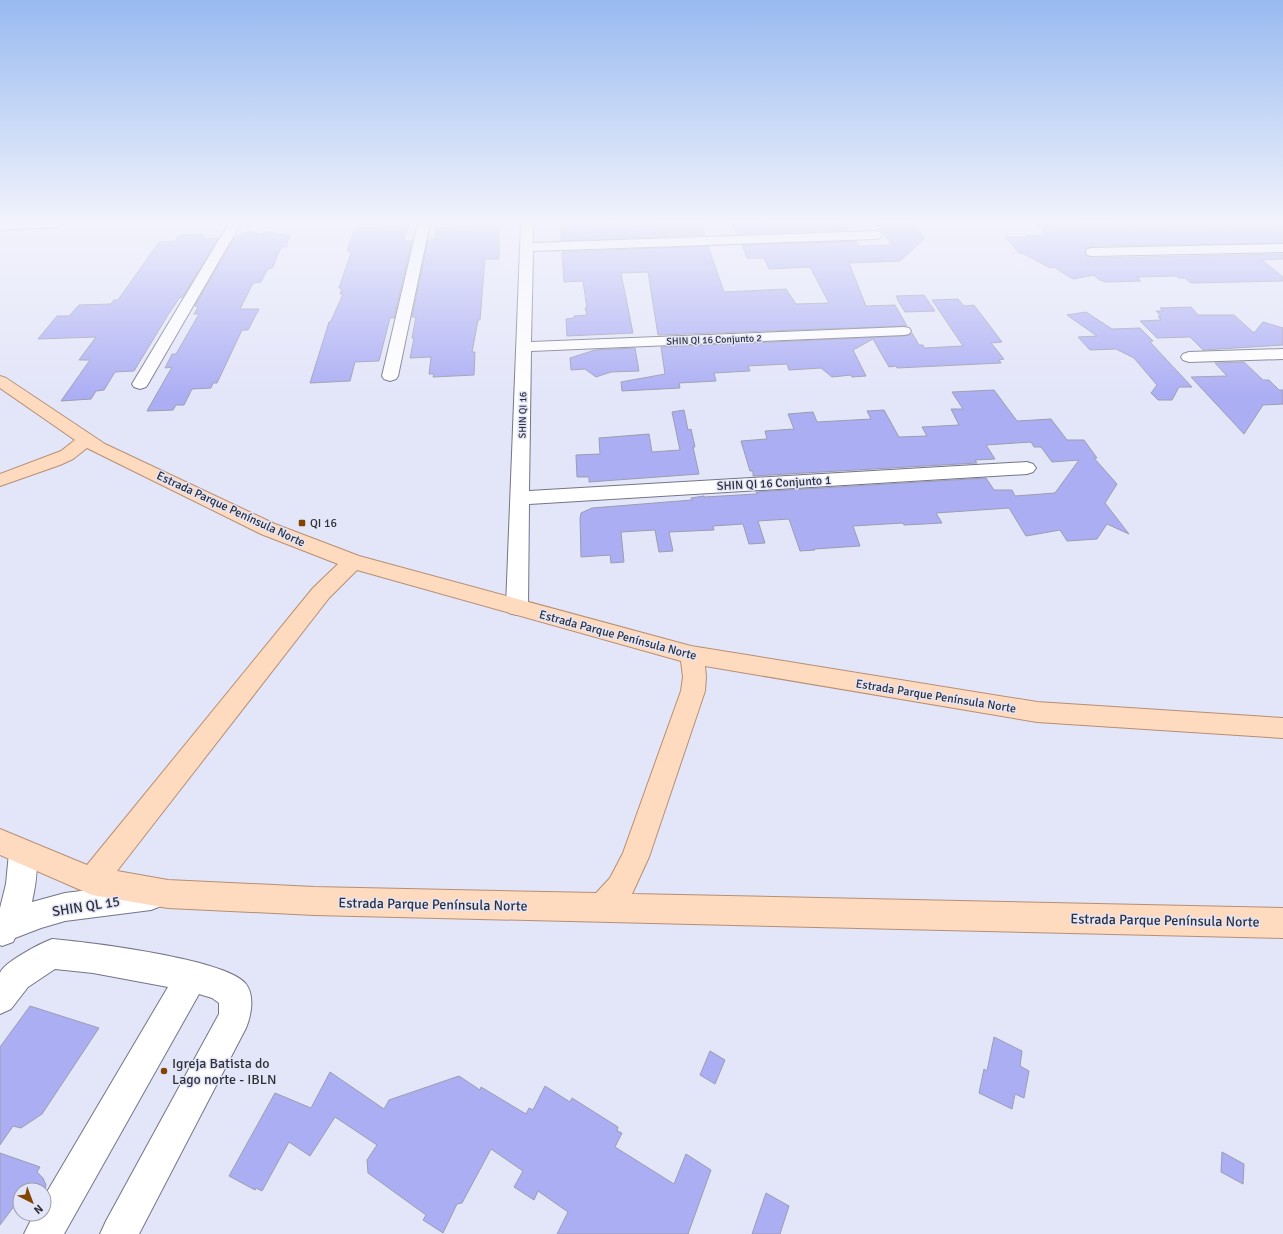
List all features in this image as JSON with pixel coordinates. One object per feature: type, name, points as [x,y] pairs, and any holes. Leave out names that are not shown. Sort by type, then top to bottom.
[{"type":"main road","name":"Estrada Parque Península Norte","points":[[0,382],[85,440],[268,529],[353,562],[691,655],[1037,712],[1283,728]]},
{"type":"main road","points":[[0,480],[67,455],[85,440]]},
{"type":"main road","points":[[92,881],[321,593],[353,562]]},
{"type":"main road","points":[[602,908],[620,888],[643,837],[693,691],[696,679],[695,667],[691,655]]},
{"type":"main road","name":"Estrada Parque Península Norte","points":[[12,848],[92,881],[168,894],[314,901],[1283,923]]},
{"type":"street","points":[[140,384],[201,281]]},
{"type":"street","points":[[390,376],[411,281]]},
{"type":"street","name":"SHIN QI 16","points":[[517,607],[525,281]]},
{"type":"street","name":"SHIN QI 16 Conjunto 2","points":[[523,347],[904,331]]},
{"type":"street","points":[[1189,357],[1283,354]]},
{"type":"street","name":"SHIN QI 16 Conjunto 1","points":[[520,498],[1027,468]]},
{"type":"street","name":"SHIN QL 15","points":[[3,930],[17,904],[21,887],[12,848]]},
{"type":"street","name":"SHIN QL 15","points":[[3,930],[41,913],[65,907],[168,894]]},
{"type":"street","points":[[0,998],[17,976],[52,954],[93,958],[192,976],[220,985],[235,995],[235,1017],[119,1234]]},
{"type":"street","points":[[43,1234],[192,976]]},
{"type":"building","points":[[132,281],[192,281],[182,298],[180,297],[168,315],[134,371],[115,372],[104,390],[96,391],[91,399],[61,401],[90,360],[79,360],[96,337],[38,339],[57,316],[69,316],[79,305],[111,304],[114,300],[118,300]]},
{"type":"building","points":[[210,281],[262,281],[253,283],[240,309],[259,309],[248,330],[242,330],[217,383],[213,383],[211,388],[192,389],[184,405],[176,405],[173,410],[147,411],[172,367],[165,368],[172,354],[176,354],[199,314],[194,314],[198,307],[195,306]]},
{"type":"building","points":[[342,281],[403,281],[394,318],[390,318],[379,361],[355,362],[350,381],[310,383],[329,322],[331,321],[343,294],[340,294],[342,288],[339,288]]},
{"type":"building","points":[[420,281],[483,281],[480,320],[478,320],[472,352],[475,352],[474,375],[433,377],[434,374],[429,374],[431,357],[410,358],[416,317],[412,317]]},
{"type":"building","points":[[564,281],[623,281],[633,333],[567,336],[566,319],[574,318],[574,316],[587,315],[585,308],[587,308],[583,281],[564,282]]},
{"type":"building","points":[[649,281],[720,281],[724,292],[786,289],[796,304],[829,303],[817,281],[856,281],[866,306],[895,305],[907,326],[658,335]]},
{"type":"building","points":[[1102,281],[1141,281],[1105,282]]},
{"type":"building","points":[[1188,281],[1283,281],[1283,281],[1191,283]]},
{"type":"building","points":[[924,295],[935,311],[905,312],[896,296]]},
{"type":"building","points":[[958,299],[964,306],[974,305],[1002,342],[991,343],[1004,359],[999,360],[1001,363],[897,368],[896,366],[889,367],[873,339],[853,350],[866,376],[852,377],[851,375],[832,377],[821,368],[789,370],[787,364],[748,366],[750,371],[714,373],[716,381],[679,383],[680,388],[622,391],[621,382],[665,374],[661,347],[904,336],[912,333],[919,345],[923,345],[924,348],[963,346],[932,300]]},
{"type":"building","points":[[1191,307],[1198,315],[1234,315],[1254,333],[1263,322],[1283,328],[1283,345],[1203,350],[1190,337],[1157,338],[1140,321],[1161,320],[1158,316],[1161,316],[1156,311],[1163,311],[1160,308]]},
{"type":"building","points":[[1086,312],[1112,329],[1140,328],[1153,341],[1150,342],[1192,387],[1179,387],[1172,400],[1158,400],[1151,393],[1157,385],[1134,358],[1116,349],[1090,350],[1078,337],[1097,336],[1067,315]]},
{"type":"building","points":[[635,348],[639,371],[611,372],[596,377],[585,369],[571,370],[570,358],[595,350]]},
{"type":"building","points":[[1244,362],[1263,380],[1269,380],[1279,390],[1283,390],[1283,404],[1263,405],[1244,434],[1191,377],[1227,376],[1215,363]]},
{"type":"building","points":[[994,390],[1017,421],[1051,419],[1067,440],[1084,440],[1097,458],[1094,458],[1117,484],[1105,503],[1129,534],[1107,524],[1097,539],[1067,541],[1060,530],[1026,536],[1009,508],[936,513],[942,523],[904,525],[903,523],[853,526],[860,546],[800,551],[789,519],[758,521],[765,543],[749,544],[743,524],[713,526],[714,530],[669,532],[673,551],[659,552],[655,530],[621,532],[624,562],[611,563],[610,555],[581,557],[581,513],[592,508],[692,500],[691,498],[704,496],[757,494],[756,492],[986,478],[994,490],[1012,490],[1015,496],[1055,493],[1079,460],[1052,462],[1041,447],[1034,447],[1031,442],[986,445],[995,459],[975,460],[977,463],[753,476],[753,471],[750,471],[741,441],[767,439],[765,431],[794,429],[788,414],[813,412],[817,422],[871,419],[867,411],[884,410],[899,437],[927,436],[922,427],[959,425],[951,409],[963,409],[952,392]]},
{"type":"building","points":[[684,410],[688,430],[691,429],[699,474],[589,482],[589,477],[577,477],[576,455],[600,454],[599,438],[649,434],[652,452],[680,450],[672,412]]},
{"type":"building","points":[[30,1006],[99,1028],[42,1114],[21,1128],[13,1126],[0,1145],[0,1047]]},
{"type":"building","points":[[994,1037],[1022,1051],[1020,1066],[1029,1071],[1024,1098],[1015,1094],[1012,1109],[979,1093],[984,1069],[987,1071]]},
{"type":"building","points":[[710,1051],[725,1060],[715,1084],[700,1075]]},
{"type":"building","points":[[330,1072],[384,1109],[389,1100],[459,1076],[480,1090],[481,1087],[526,1114],[529,1108],[533,1110],[545,1086],[570,1102],[572,1098],[618,1127],[617,1131],[622,1133],[615,1147],[674,1184],[686,1154],[711,1170],[688,1234],[557,1234],[568,1212],[538,1191],[534,1200],[514,1187],[523,1171],[491,1149],[462,1203],[457,1204],[443,1233],[423,1220],[426,1215],[368,1173],[367,1160],[377,1145],[335,1117],[310,1156],[289,1142],[262,1191],[256,1188],[255,1190],[229,1176],[275,1093],[311,1108]]},
{"type":"building","points":[[1222,1152],[1244,1164],[1243,1184],[1221,1172]]},
{"type":"building","points":[[0,1153],[40,1167],[37,1172],[45,1182],[12,1182],[12,1209],[0,1225]]},
{"type":"building","points":[[766,1193],[789,1206],[780,1234],[752,1234]]},
{"type":"place","name":"QI 16","points":[[302,523]]},
{"type":"place","name":"Igreja Batista do Lago norte - IBLN","points":[[164,1071]]}]
